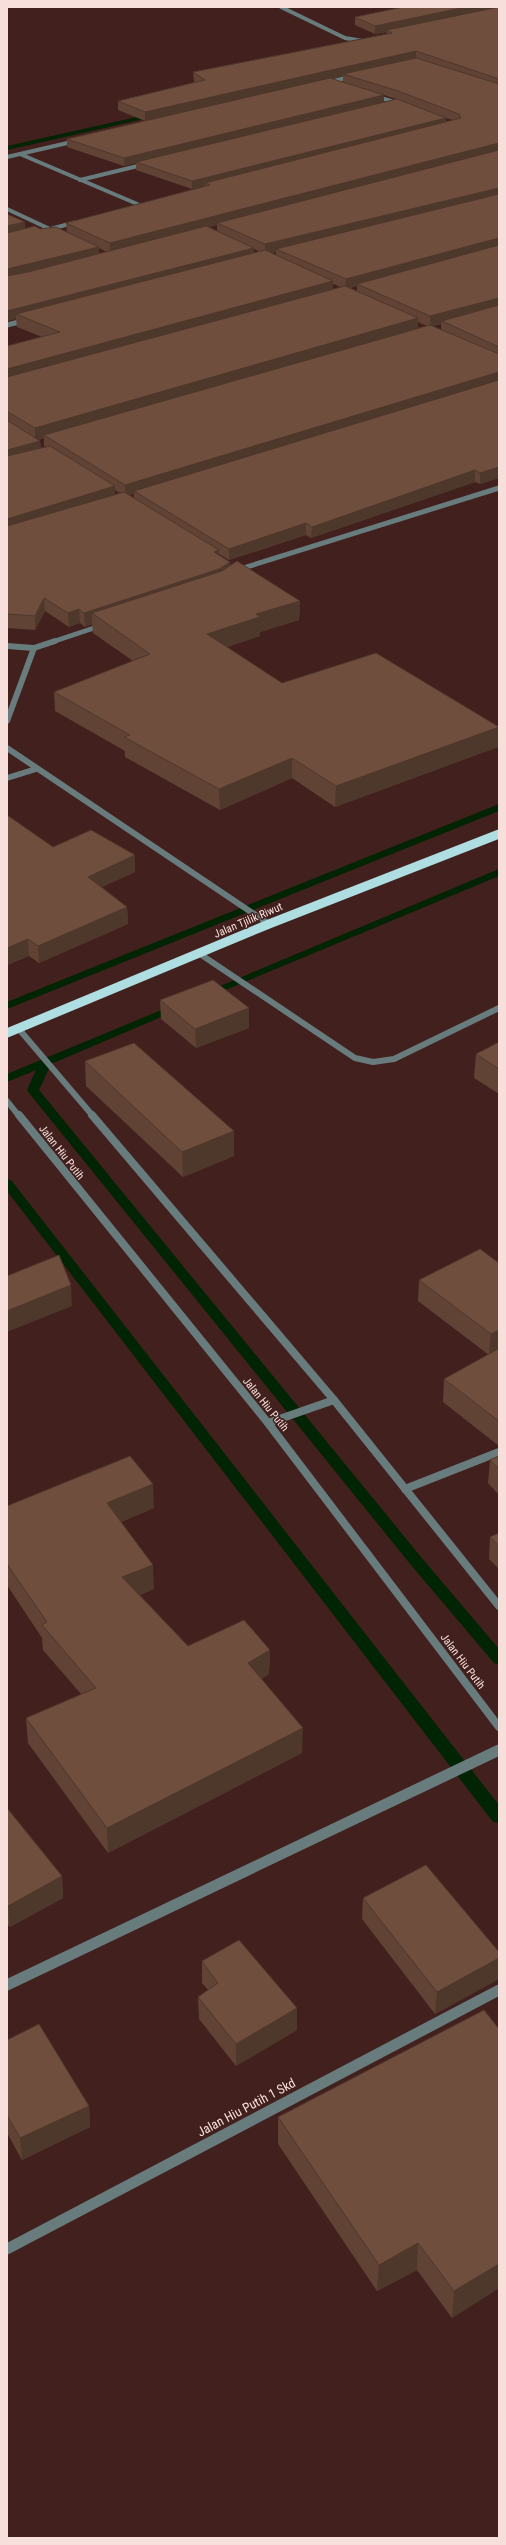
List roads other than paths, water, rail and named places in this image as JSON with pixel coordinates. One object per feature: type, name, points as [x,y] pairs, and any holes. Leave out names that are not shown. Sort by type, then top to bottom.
[{"type":"highway","name":"Jalan Tjilik Riwut","points":[[7,1033],[269,924],[499,834]]},
{"type":"street","points":[[281,7],[349,40],[366,40]]},
{"type":"street","points":[[330,82],[359,74]]},
{"type":"street","points":[[324,82],[342,85]]},
{"type":"street","points":[[370,94],[404,106]]},
{"type":"street","points":[[390,105],[397,103]]},
{"type":"street","points":[[7,157],[80,140]]},
{"type":"street","points":[[20,154],[142,206]]},
{"type":"street","points":[[80,180],[150,163]]},
{"type":"street","points":[[134,208],[150,204]]},
{"type":"street","points":[[7,209],[56,232]]},
{"type":"street","points":[[42,231],[80,221]]},
{"type":"street","points":[[7,325],[30,319]]},
{"type":"street","points":[[234,578],[235,568],[499,488]]},
{"type":"street","points":[[7,646],[34,648],[109,623]]},
{"type":"street","points":[[7,721],[34,648]]},
{"type":"street","points":[[7,748],[36,769],[269,924]]},
{"type":"street","points":[[7,778],[36,769]]},
{"type":"street","points":[[200,954],[355,1058],[373,1062],[394,1059],[499,1008]]},
{"type":"street","points":[[18,1028],[334,1400],[499,1606]]},
{"type":"street","name":"Jalan Hiu Putih","points":[[7,1101],[268,1423],[499,1727]]},
{"type":"street","points":[[268,1423],[334,1400]]},
{"type":"street","points":[[405,1490],[499,1452]]},
{"type":"street","points":[[7,1985],[499,1750]]},
{"type":"street","name":"Jalan Hiu Putih 1 Skd","points":[[7,2249],[499,1990]]},
{"type":"waterway","points":[[7,148],[155,115]]},
{"type":"waterway","points":[[7,1006],[499,807]]},
{"type":"waterway","points":[[207,994],[499,872]]},
{"type":"waterway","points":[[7,1078],[176,1007]]},
{"type":"waterway","points":[[46,1062],[33,1090],[416,1561],[499,1659]]},
{"type":"waterway","points":[[7,1183],[499,1817]]}]
